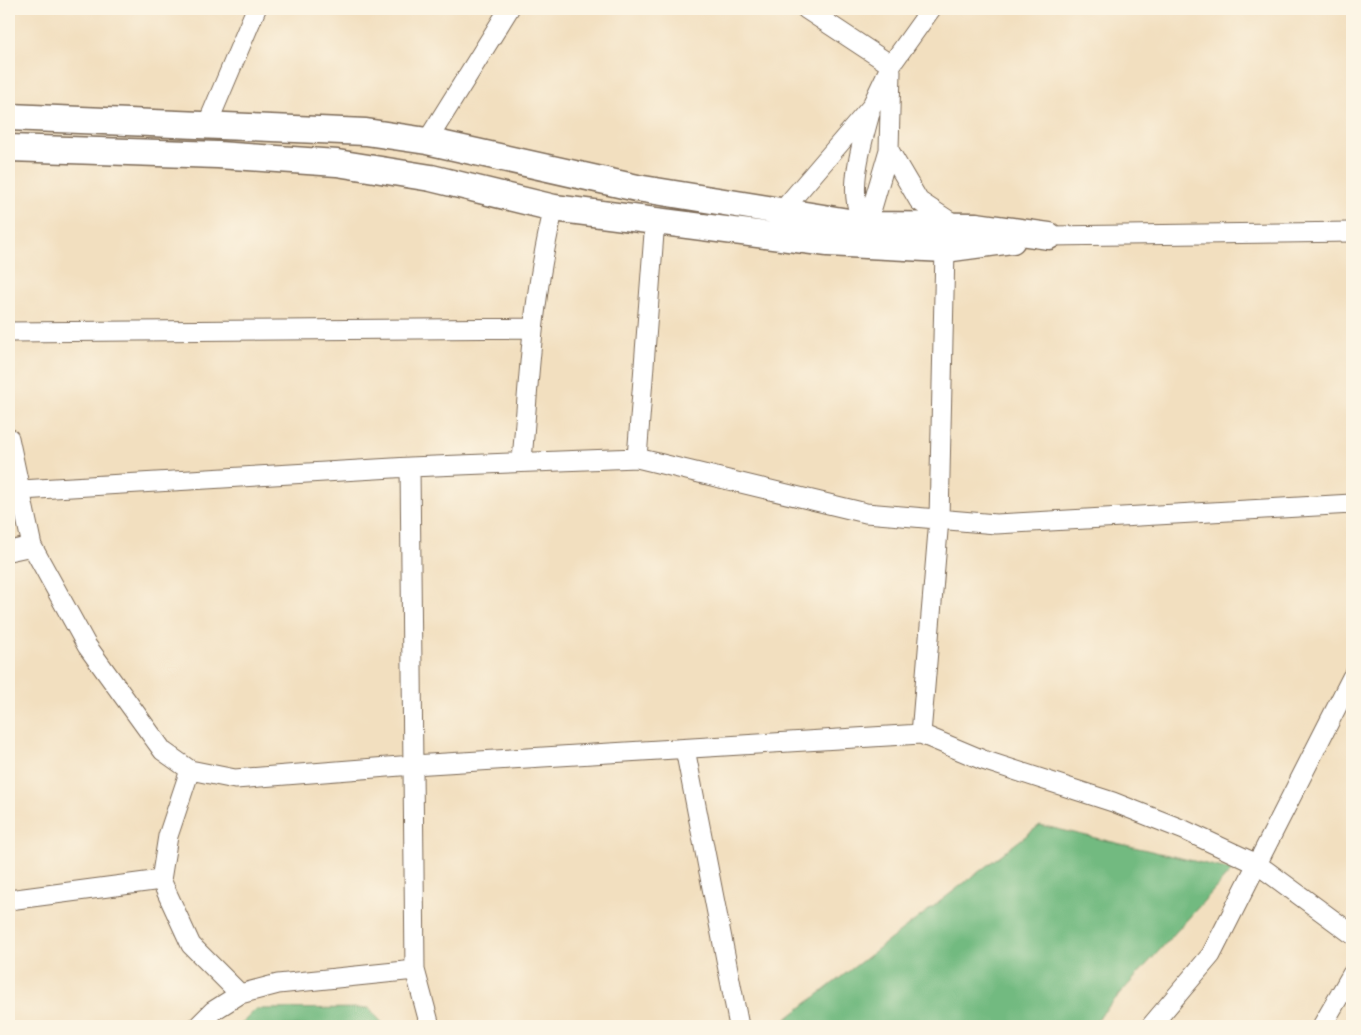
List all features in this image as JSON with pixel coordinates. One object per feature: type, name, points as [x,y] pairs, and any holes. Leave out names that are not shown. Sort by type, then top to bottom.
[{"type":"street","points":[[207,125],[256,9]]},
{"type":"street","points":[[427,141],[509,9]]},
{"type":"street","points":[[806,9],[891,65]]},
{"type":"street","points":[[909,249],[867,225],[856,204],[857,162],[871,106],[891,65],[931,9]]},
{"type":"street","points":[[828,243],[867,225],[889,150],[891,65]]},
{"type":"street","points":[[780,212],[871,106]]},
{"type":"street","points":[[9,117],[366,132],[427,141],[637,188],[780,212],[867,225],[976,226],[1049,236]]},
{"type":"street","points":[[9,148],[218,154],[337,163],[431,178],[554,208],[656,220],[766,237],[909,249],[945,249],[1049,236],[1352,232]]},
{"type":"street","points":[[889,150],[919,200],[957,226]]},
{"type":"street","points":[[522,461],[533,328],[544,247],[554,208]]},
{"type":"street","points":[[637,458],[656,220]]},
{"type":"street","points":[[921,734],[939,519],[945,249]]},
{"type":"street","points":[[9,332],[533,328]]},
{"type":"street","points":[[9,438],[32,546],[93,654],[163,751],[190,770],[235,779],[413,765],[921,734],[983,760],[1113,802],[1184,830],[1257,864],[1352,934]]},
{"type":"street","points":[[21,490],[410,466],[637,458],[866,513],[996,524],[1352,504]]},
{"type":"street","points":[[410,466],[415,970],[430,1026]]},
{"type":"street","points":[[9,551],[32,546]]},
{"type":"street","points":[[1151,1026],[1211,955],[1352,677]]},
{"type":"street","points":[[685,749],[739,1026]]},
{"type":"street","points":[[190,770],[168,836],[161,880],[191,945],[240,994]]},
{"type":"street","points":[[9,900],[161,880]]},
{"type":"street","points":[[198,1026],[213,1011],[240,994],[278,984],[415,970]]},
{"type":"street","points":[[1322,1026],[1352,974]]},
{"type":"green space","points":[[1040,825],[1232,870],[1091,1026],[777,1026]]},
{"type":"green space","points":[[369,1008],[385,1026],[239,1026],[256,1009]]}]
